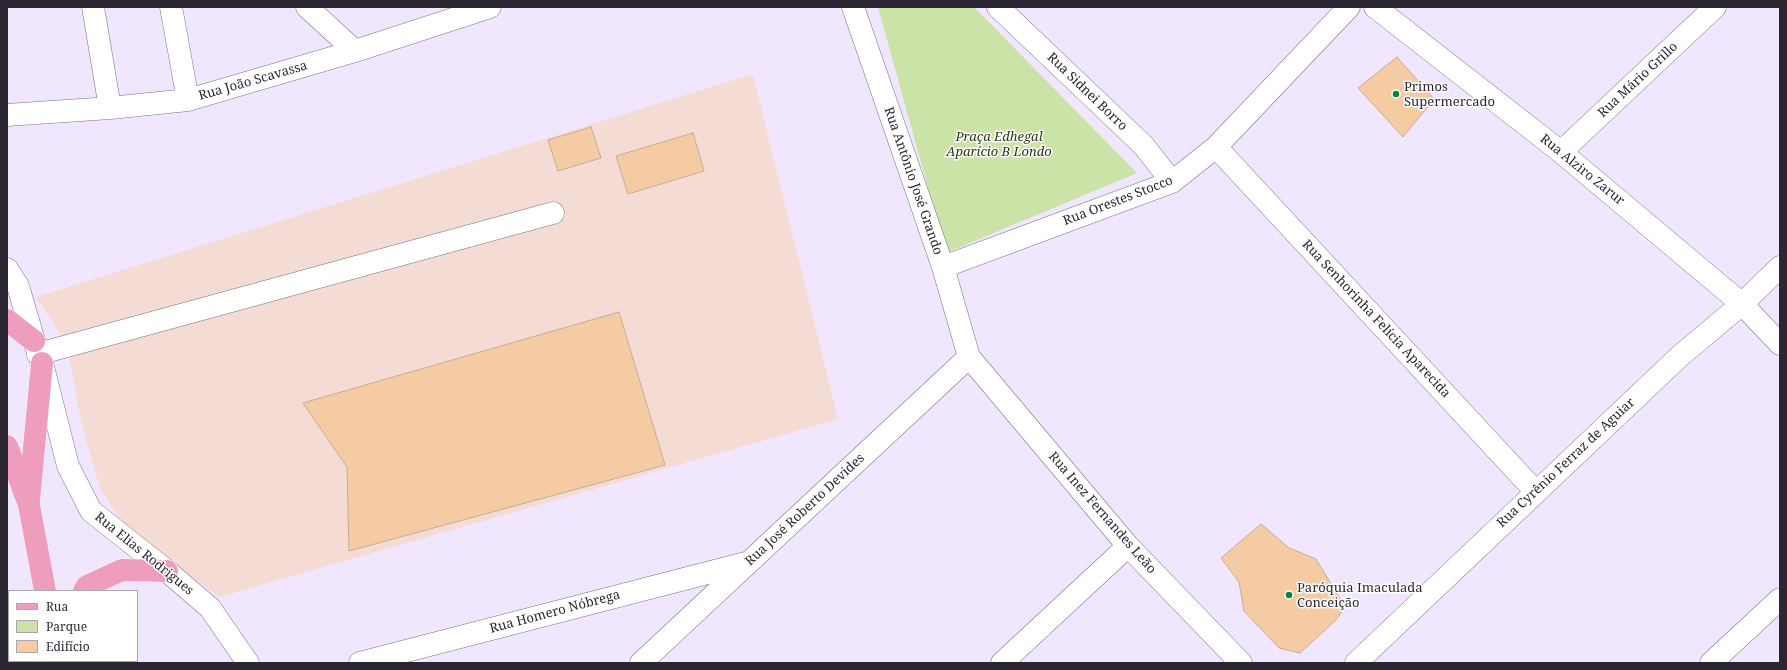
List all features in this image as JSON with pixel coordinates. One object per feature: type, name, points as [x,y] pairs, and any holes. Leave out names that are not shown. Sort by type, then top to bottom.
[{"type":"main road","points":[[7,320],[38,353],[28,505]]},
{"type":"main road","points":[[7,446],[28,505],[45,590]]},
{"type":"main road","points":[[85,590],[87,586],[122,570],[167,571]]},
{"type":"street","points":[[93,7],[110,108]]},
{"type":"street","points":[[171,7],[188,100]]},
{"type":"street","points":[[307,7],[355,51]]},
{"type":"street","name":"Rua João Scavassa","points":[[7,115],[110,108],[188,100],[355,51],[490,7]]},
{"type":"street","name":"Rua Antônio José Grando","points":[[853,7],[943,267],[969,357]]},
{"type":"street","name":"Rua Sidnei Borro","points":[[998,7],[1144,146],[1172,182]]},
{"type":"street","name":"Rua Orestes Stocco","points":[[943,267],[1172,182],[1216,147],[1349,7]]},
{"type":"street","name":"Rua Alziro Zarur","points":[[1375,7],[1561,152],[1742,304],[1780,344]]},
{"type":"street","name":"Rua Mário Grillo","points":[[1561,152],[1715,7]]},
{"type":"street","name":"Rua Senhorinha Felícia Aparecida","points":[[1216,147],[1536,492]]},
{"type":"street","points":[[38,353],[553,213]]},
{"type":"street","name":"Rua Cyrênio Ferraz de Aguiar","points":[[1356,663],[1680,356],[1742,304],[1780,267]]},
{"type":"street","name":"Rua Elias Rodrigues","points":[[7,269],[18,286],[38,353],[68,466],[91,511],[167,571],[210,608],[248,663]]},
{"type":"street","name":"Rua Inez Fernandes Leão","points":[[969,357],[1128,546],[1242,663]]},
{"type":"street","name":"Rua José Roberto Devides","points":[[641,663],[969,357]]},
{"type":"street","points":[[1002,663],[1128,546]]},
{"type":"street","name":"Rua Homero Nóbrega","points":[[360,663],[750,562]]},
{"type":"street","points":[[1711,663],[1780,600]]},
{"type":"shaded area","points":[[753,74],[838,419],[219,597],[123,524],[100,489],[81,422],[67,345],[36,297]]},
{"type":"green space","name":"Praça Edhegal Aparício B Londo","points":[[878,7],[974,7],[1137,173],[946,253]]},
{"type":"building","name":"Primos Supermercado","points":[[1397,57],[1434,99],[1403,137],[1358,88]]},
{"type":"building","points":[[591,127],[601,158],[558,171],[548,140]]},
{"type":"building","points":[[693,133],[704,171],[628,194],[616,156]]},
{"type":"building","points":[[619,312],[665,465],[349,551],[347,467],[303,403]]},
{"type":"building","name":"Paróquia Imaculada Conceição","points":[[1261,524],[1289,548],[1316,559],[1345,607],[1336,620],[1300,653],[1279,648],[1244,611],[1239,582],[1221,558]]},
{"type":"place","name":"Primos Supermercado","points":[[1396,94]]},
{"type":"place","name":"Paróquia Imaculada Conceição","points":[[1289,595]]}]
